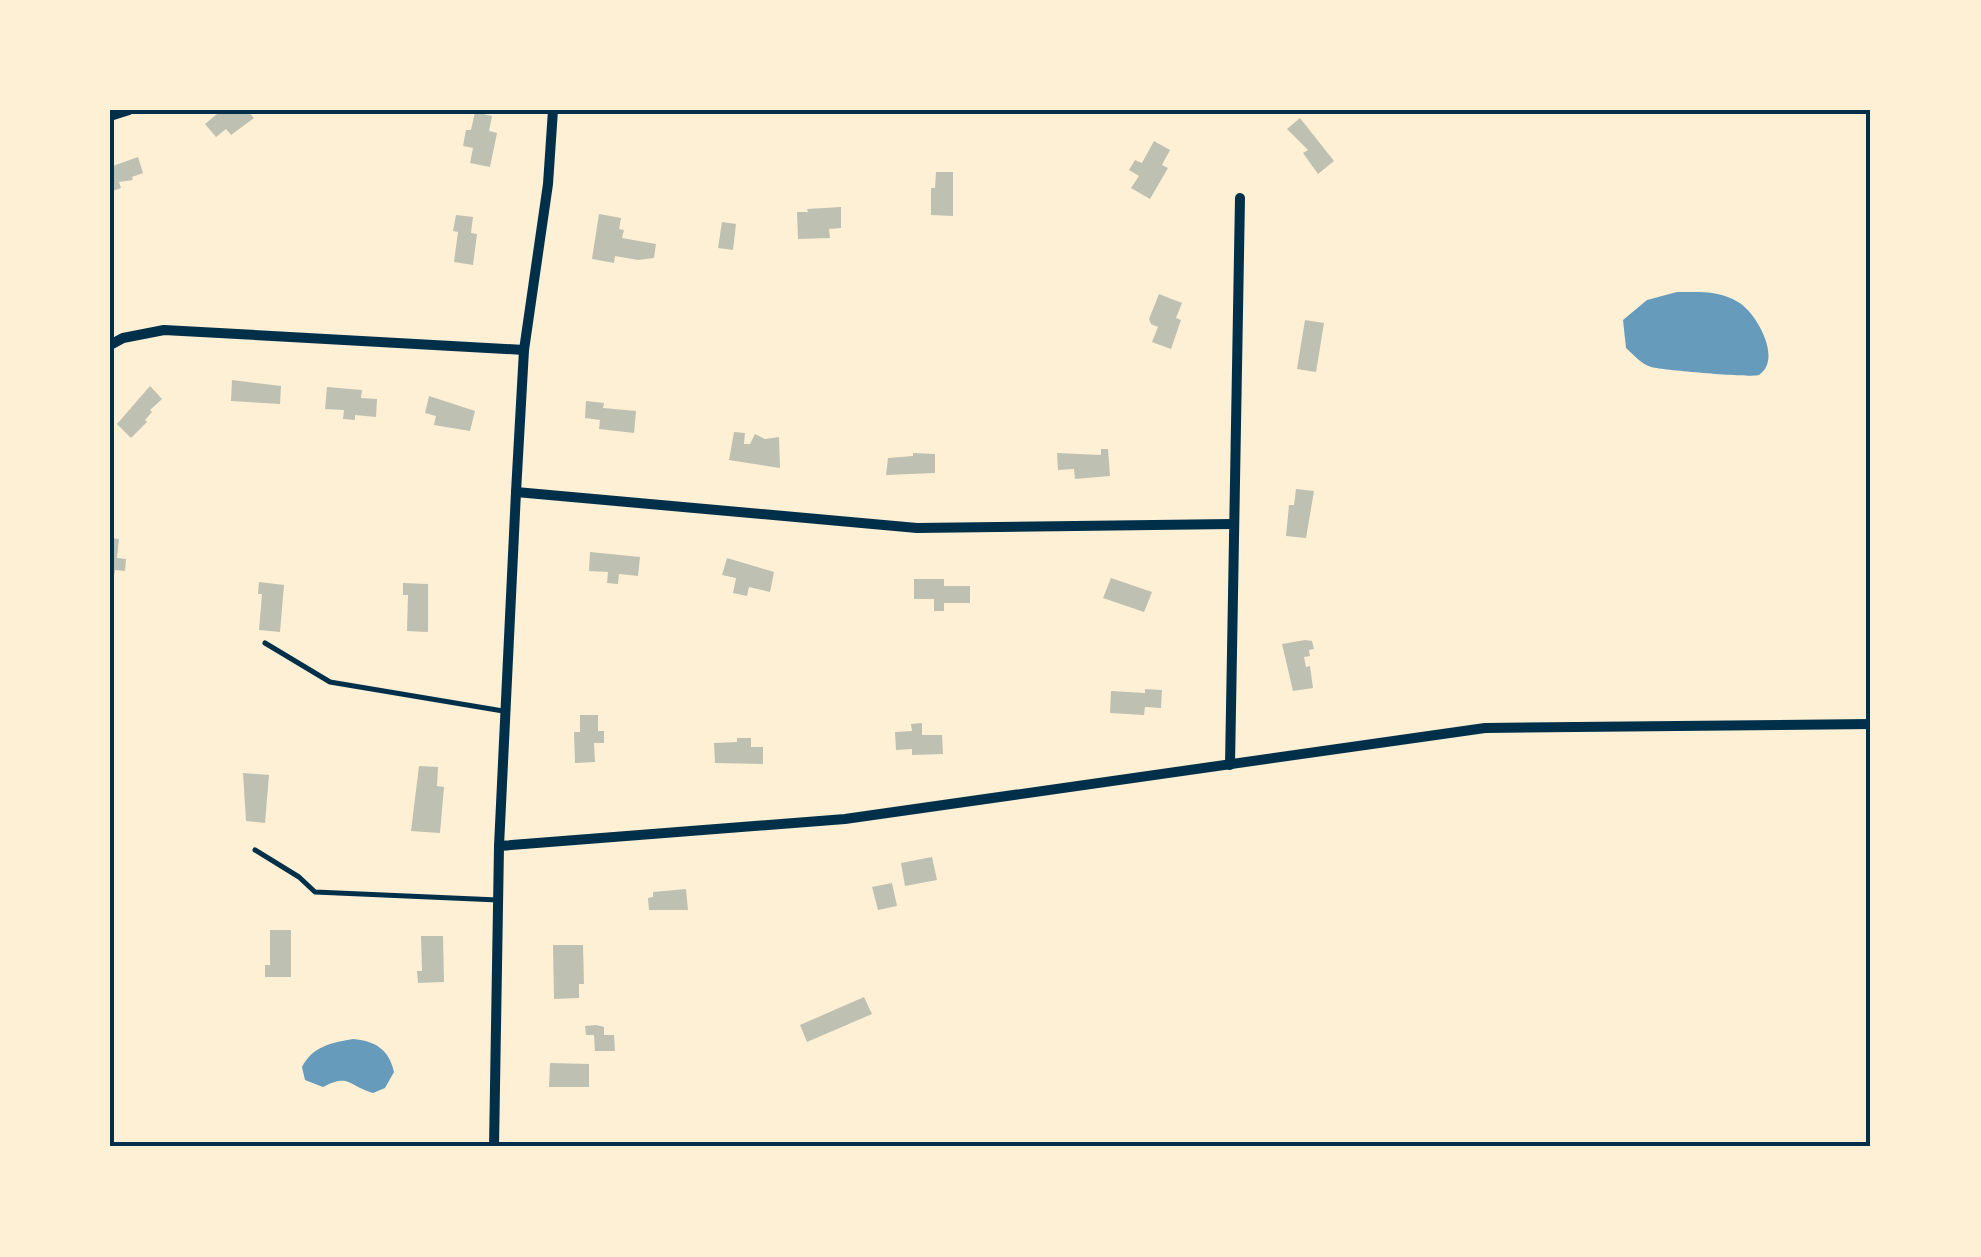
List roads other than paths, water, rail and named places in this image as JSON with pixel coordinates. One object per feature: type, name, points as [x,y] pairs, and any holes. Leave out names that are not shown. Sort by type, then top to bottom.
[{"type":"street","points":[[110,116],[128,110]]},
{"type":"street","points":[[494,1147],[499,846],[524,350],[548,184],[553,110]]},
{"type":"street","points":[[1230,765],[1240,198]]},
{"type":"street","points":[[110,345],[123,338],[164,330],[524,350]]},
{"type":"street","points":[[516,492],[918,528],[1232,524]]},
{"type":"street","points":[[499,846],[846,819],[1485,728],[1871,724]]},
{"type":"lane","points":[[265,643],[330,682],[506,711]]},
{"type":"lane","points":[[256,850],[315,892],[498,900]]},
{"type":"water","points":[[1677,292],[1716,294],[1745,307],[1764,336],[1768,348],[1766,368],[1759,375],[1741,375],[1651,367],[1641,362],[1626,348],[1623,320],[1647,300]]},
{"type":"water","points":[[353,1039],[374,1044],[389,1057],[394,1072],[385,1088],[373,1093],[344,1081],[323,1087],[305,1080],[302,1067],[312,1054],[330,1044]]}]
